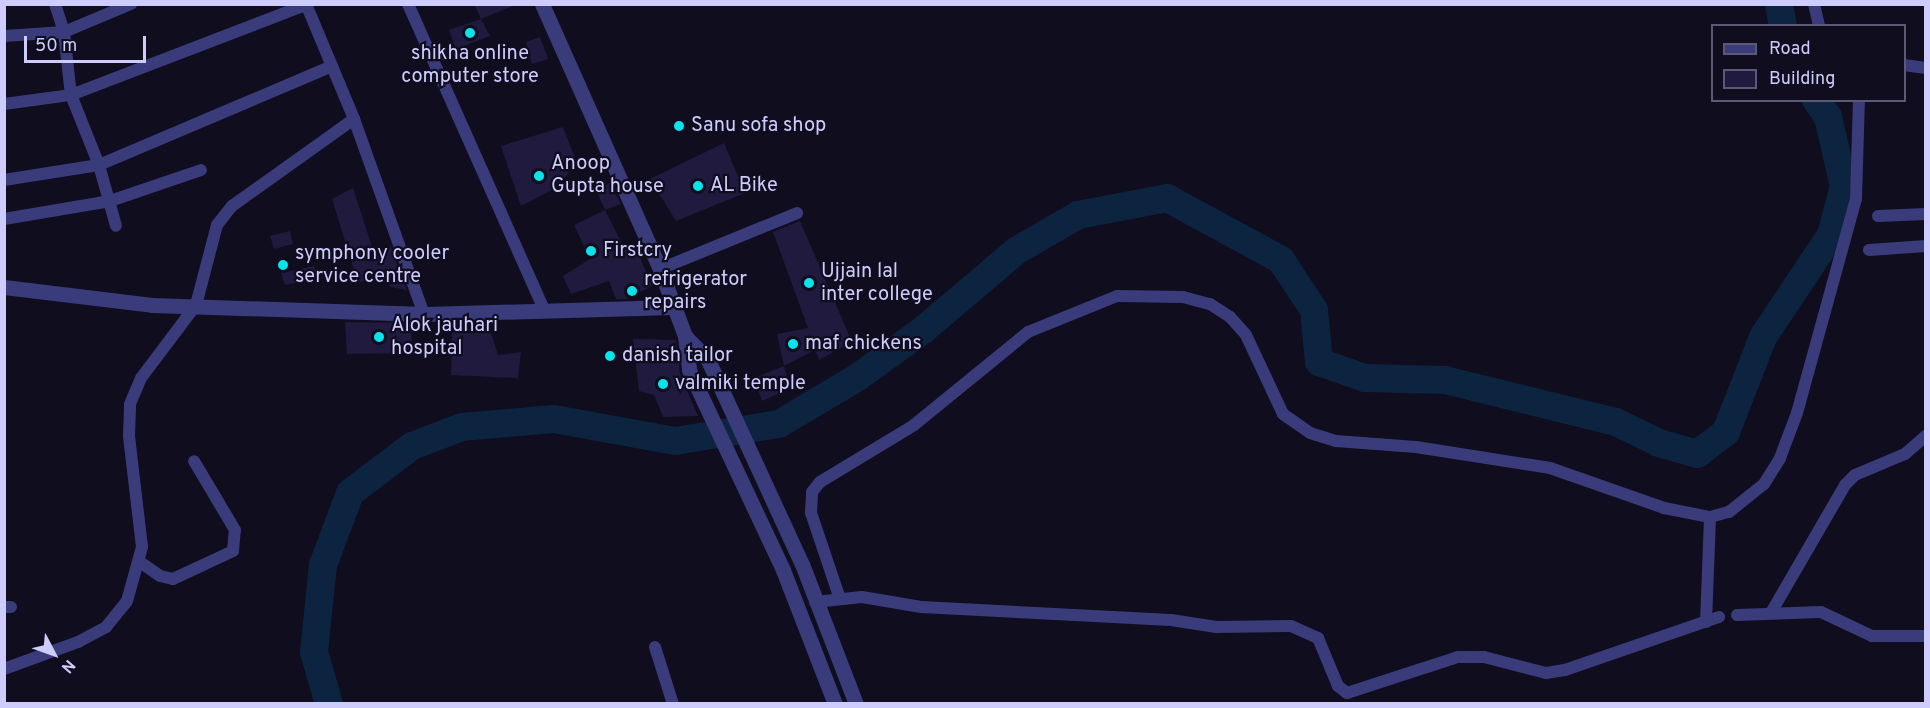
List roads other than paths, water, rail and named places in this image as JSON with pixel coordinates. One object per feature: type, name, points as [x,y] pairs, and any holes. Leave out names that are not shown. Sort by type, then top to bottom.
[{"type":"street","points":[[55,4],[64,32],[71,95],[99,165],[116,226]]},
{"type":"street","points":[[4,36],[64,32],[112,8],[131,4]]},
{"type":"street","points":[[408,4],[544,309]]},
{"type":"street","points":[[542,4],[660,269],[685,336],[689,370],[783,570],[835,704]]},
{"type":"street","points":[[1814,4],[1819,24]]},
{"type":"street","points":[[4,104],[71,95],[306,5],[354,119],[424,314]]},
{"type":"street","points":[[1906,65],[1926,68]]},
{"type":"street","points":[[4,180],[99,165],[332,66]]},
{"type":"street","points":[[839,596],[811,513],[812,492],[820,482],[914,424],[1028,332],[1118,296],[1183,297],[1210,304],[1230,317],[1246,335],[1283,414],[1310,433],[1336,441],[1416,447],[1550,468],[1665,508],[1710,517],[1729,512],[1764,484],[1780,458],[1797,413],[1856,199],[1859,102]]},
{"type":"street","points":[[4,669],[78,642],[106,627],[127,601],[140,561],[130,404],[141,378],[196,305],[217,225],[232,206],[354,119]]},
{"type":"street","points":[[4,219],[110,201],[201,170]]},
{"type":"street","points":[[660,269],[797,213]]},
{"type":"street","points":[[1878,216],[1926,214]]},
{"type":"street","points":[[1869,250],[1926,246]]},
{"type":"street","points":[[4,287],[152,305],[424,314],[674,307]]},
{"type":"street","points":[[685,336],[708,360],[802,564],[856,704]]},
{"type":"street","points":[[1772,611],[1845,485],[1855,475],[1905,454],[1926,436]]},
{"type":"street","points":[[140,561],[160,576],[173,579],[233,551],[235,530],[194,461]]},
{"type":"street","points":[[1706,622],[1710,517]]},
{"type":"street","points":[[815,602],[839,596],[921,607],[1171,620],[1216,627],[1291,626],[1318,638],[1338,686],[1347,693],[1458,657],[1484,657],[1546,673],[1565,670],[1719,617]]},
{"type":"street","points":[[1737,615],[1772,611],[1821,612],[1872,636],[1926,636]]},
{"type":"street","points":[[655,646],[674,704]]},
{"type":"waterway","points":[[1779,4],[1783,24]]},
{"type":"waterway","points":[[329,704],[314,652],[323,565],[350,493],[412,446],[462,427],[554,419],[675,441],[779,424],[858,377],[923,330],[1016,251],[1078,215],[1167,198],[1281,260],[1314,310],[1319,362],[1365,378],[1445,380],[1616,422],[1659,443],[1697,454],[1726,432],[1763,337],[1831,235],[1844,186],[1828,117],[1817,102]]},
{"type":"place","name":"shikha online computer store","points":[[470,33]]},
{"type":"place","name":"Sanu sofa shop","points":[[679,126]]},
{"type":"place","name":"Anoop Gupta house","points":[[539,176]]},
{"type":"place","name":"AL Bike","points":[[698,186]]},
{"type":"place","name":"Firstcry","points":[[591,251]]},
{"type":"place","name":"symphony cooler service centre","points":[[283,265]]},
{"type":"place","name":"Ujjain lal inter college","points":[[809,283]]},
{"type":"place","name":"refrigerator repairs","points":[[632,291]]},
{"type":"place","name":"Alok jauhari hospital","points":[[379,337]]},
{"type":"place","name":"maf chickens","points":[[793,344]]},
{"type":"place","name":"danish tailor","points":[[610,356]]},
{"type":"place","name":"valmiki temple","points":[[663,384]]}]
